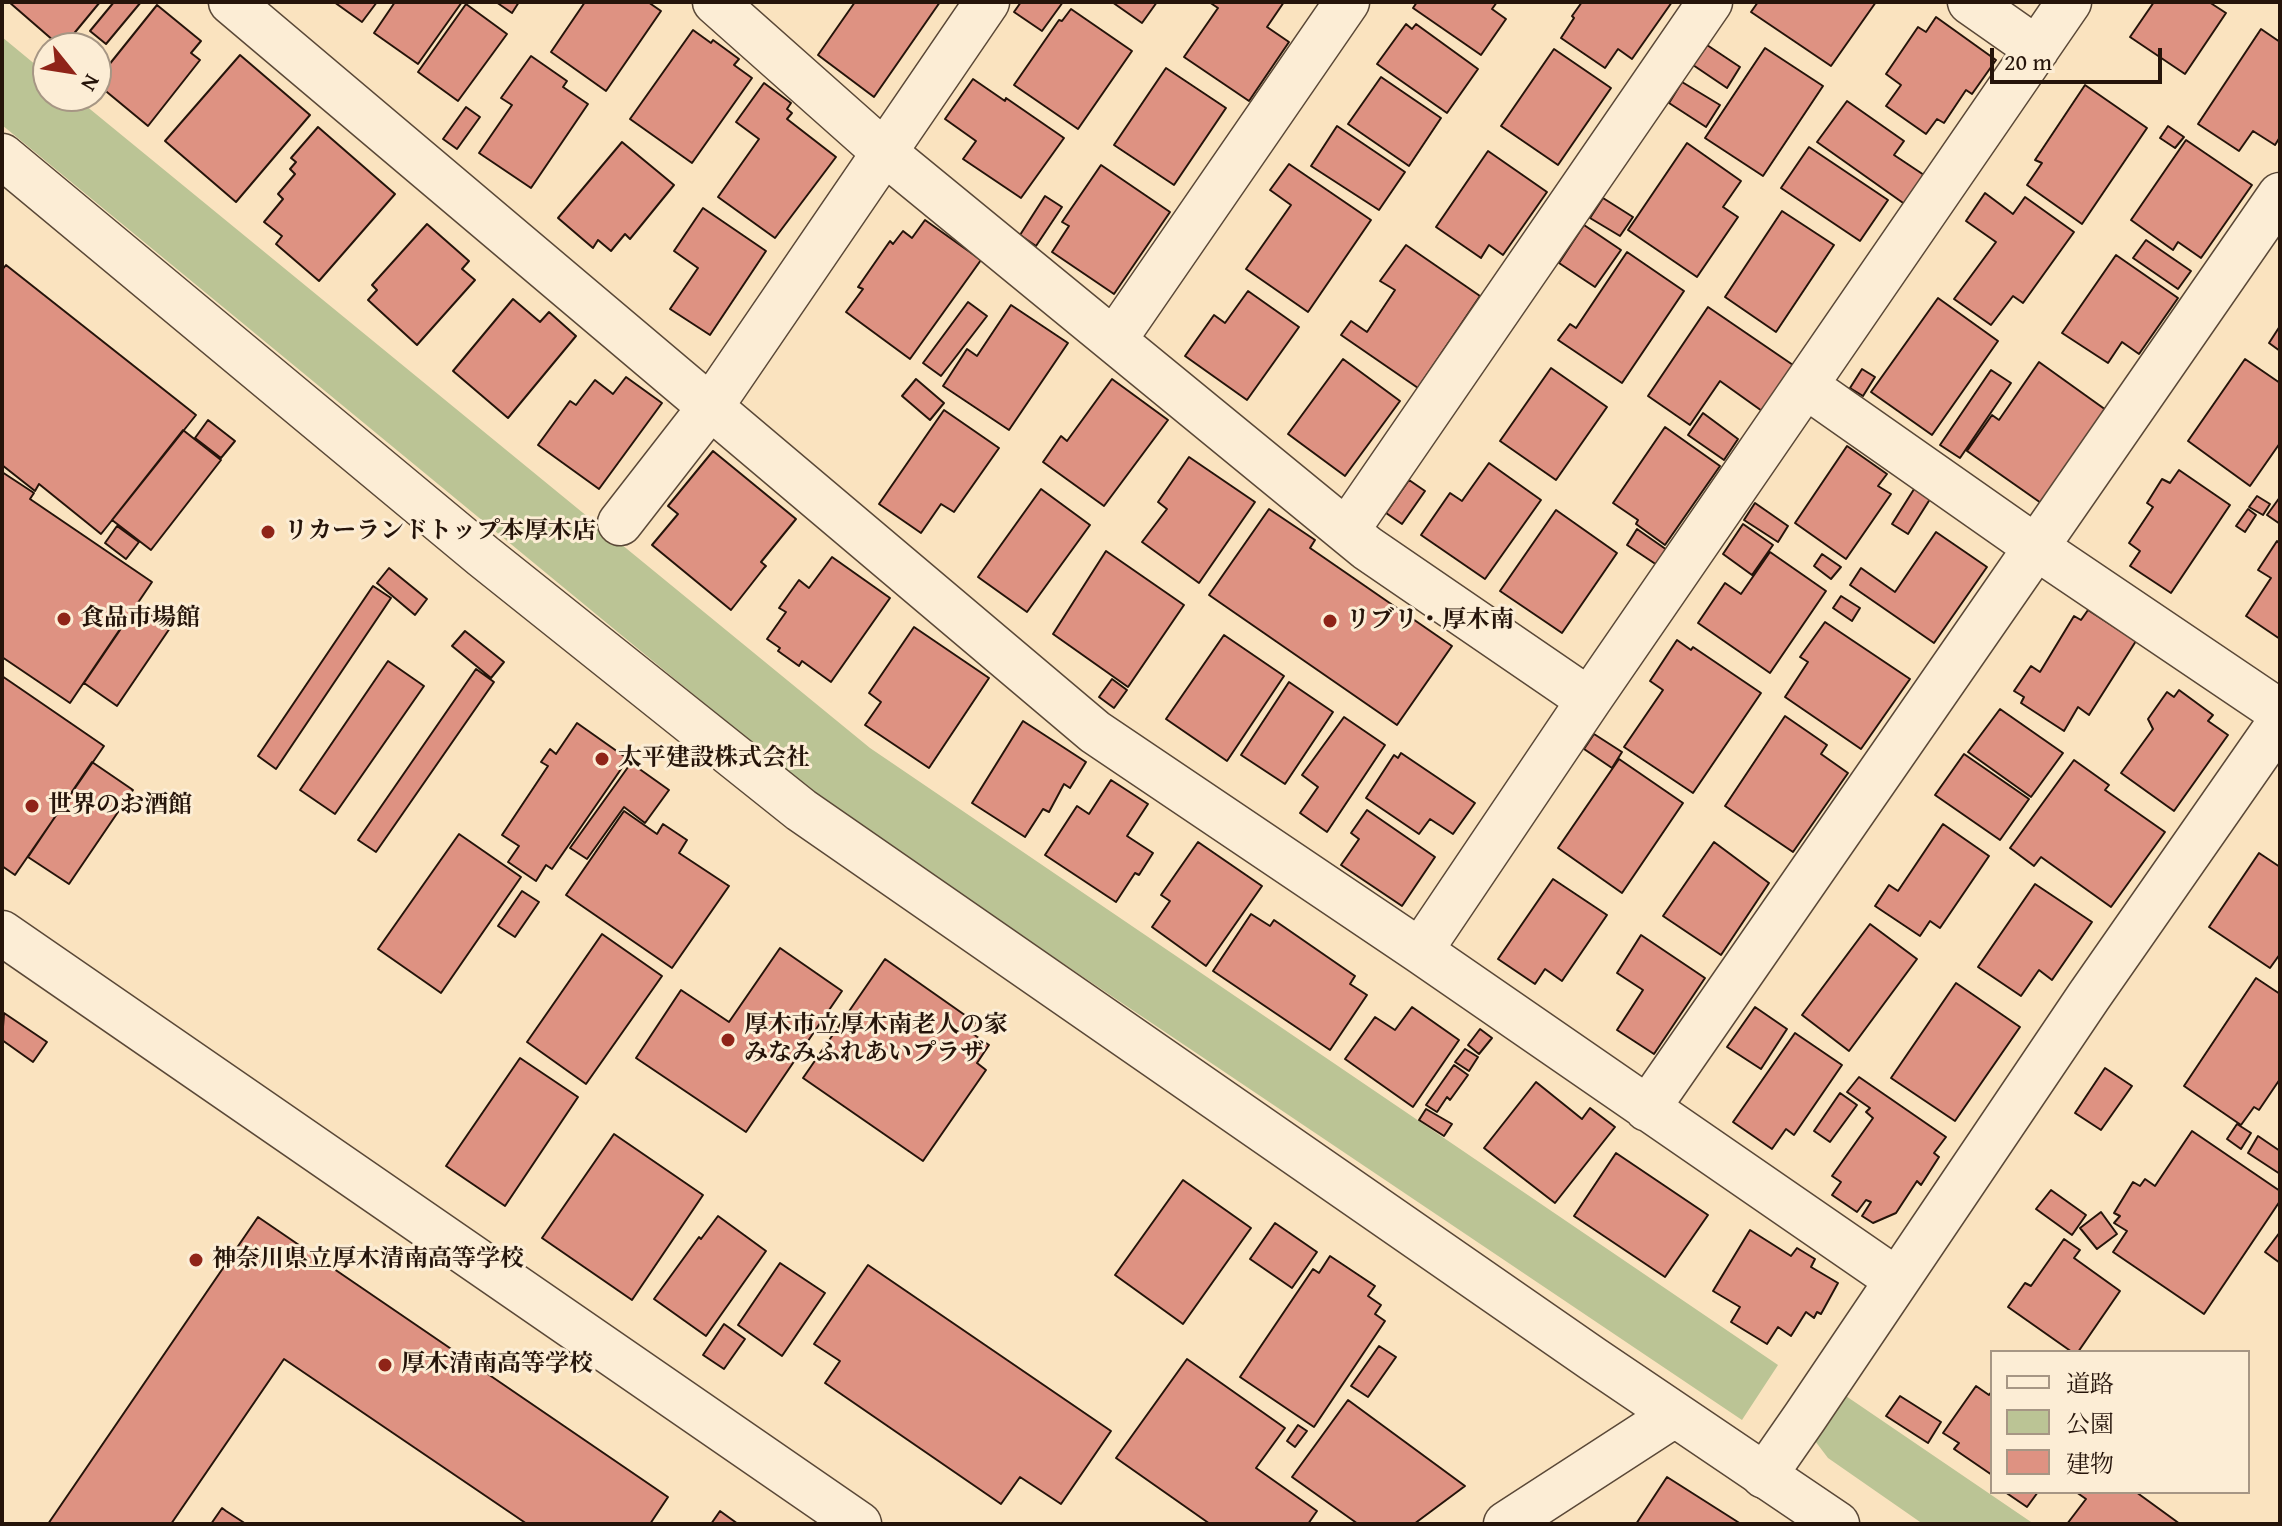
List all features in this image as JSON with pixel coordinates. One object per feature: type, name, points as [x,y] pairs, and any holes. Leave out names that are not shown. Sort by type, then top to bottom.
[{"type":"street","points":[[231,2],[1095,732],[1420,951],[1897,1280]]},
{"type":"street","points":[[715,2],[885,153],[1367,548],[1589,700]]},
{"type":"street","points":[[620,523],[711,406],[987,2]]},
{"type":"street","points":[[1114,340],[1347,2]]},
{"type":"street","points":[[1347,530],[1710,2]]},
{"type":"street","points":[[1970,2],[2037,49]]},
{"type":"street","points":[[1420,951],[2069,2]]},
{"type":"street","points":[[2,156],[483,556],[801,810],[1674,1415],[1837,1524]]},
{"type":"street","points":[[1647,1109],[2280,195]]},
{"type":"street","points":[[1806,386],[2037,548],[2280,712]]},
{"type":"street","points":[[1764,1476],[2080,1008],[2280,722]]},
{"type":"street","points":[[2,933],[859,1524]]},
{"type":"street","points":[[1506,1524],[1674,1415]]},
{"type":"green space","points":[[2,37],[32,62],[32,112],[94,112],[870,748],[1778,1365],[1742,1420],[829,806],[2,125]]},
{"type":"green space","points":[[1843,1394],[2034,1524],[1923,1524],[1828,1458],[1812,1437]]},
{"type":"building","points":[[9,2],[100,2],[75,32],[44,32]]},
{"type":"building","points":[[114,2],[141,2],[112,37],[112,32],[90,31]]},
{"type":"building","points":[[334,2],[377,2],[362,22]]},
{"type":"building","points":[[395,2],[462,2],[418,64],[374,33]]},
{"type":"building","points":[[496,2],[519,2],[512,13]]},
{"type":"building","points":[[585,2],[648,2],[661,11],[606,91],[551,52]]},
{"type":"building","points":[[855,2],[940,2],[874,97],[818,55]]},
{"type":"building","points":[[1021,2],[1063,2],[1042,31],[1014,12]]},
{"type":"building","points":[[1112,2],[1157,2],[1142,23]]},
{"type":"building","points":[[1209,2],[1284,2],[1267,27],[1289,42],[1249,101],[1184,57],[1218,8]]},
{"type":"building","points":[[1417,2],[1497,2],[1492,9],[1506,19],[1481,55],[1413,8]]},
{"type":"building","points":[[1582,2],[1672,2],[1632,59],[1618,49],[1605,68],[1561,38]]},
{"type":"building","points":[[1758,2],[1876,2],[1831,66],[1751,12]]},
{"type":"building","points":[[2154,2],[2209,2],[2226,13],[2185,74],[2130,37]]},
{"type":"building","points":[[466,4],[507,34],[458,101],[418,72]]},
{"type":"building","points":[[157,5],[201,41],[191,53],[200,60],[148,126],[112,96],[112,61]]},
{"type":"building","points":[[1071,9],[1132,51],[1078,129],[1014,85],[1059,20],[1062,21]]},
{"type":"building","points":[[1936,17],[1996,60],[1972,94],[1966,90],[1944,123],[1937,119],[1926,134],[1886,106],[1901,85],[1886,74],[1918,27],[1926,32]]},
{"type":"building","points":[[1406,24],[1412,29],[1416,24],[1478,69],[1447,113],[1377,64]]},
{"type":"building","points":[[2261,29],[2280,42],[2280,137],[2275,145],[2253,131],[2239,151],[2198,124]]},
{"type":"building","points":[[693,30],[739,59],[734,65],[752,78],[692,163],[630,119]]},
{"type":"building","points":[[1707,45],[1740,67],[1727,88],[1693,65]]},
{"type":"building","points":[[1765,48],[1823,86],[1763,176],[1705,138]]},
{"type":"building","points":[[1554,49],[1611,88],[1558,165],[1501,126]]},
{"type":"building","points":[[240,55],[310,115],[236,202],[165,141]]},
{"type":"building","points":[[531,56],[567,81],[563,87],[588,104],[531,188],[479,153],[512,105],[501,98]]},
{"type":"building","points":[[1166,68],[1226,108],[1174,185],[1114,145]]},
{"type":"building","points":[[1381,77],[1441,118],[1409,166],[1348,124]]},
{"type":"building","points":[[973,79],[1064,138],[1021,198],[963,159],[976,141],[945,119]]},
{"type":"building","points":[[1682,82],[1720,105],[1706,127],[1669,103]]},
{"type":"building","points":[[764,83],[791,103],[787,109],[792,113],[787,119],[836,157],[775,238],[718,197],[759,139],[736,122]]},
{"type":"building","points":[[2085,85],[2147,128],[2082,224],[2027,185],[2042,163],[2035,160]]},
{"type":"building","points":[[1847,101],[1904,141],[1894,155],[1927,177],[1906,205],[1817,142]]},
{"type":"building","points":[[466,107],[480,117],[457,149],[443,139]]},
{"type":"building","points":[[1337,126],[1405,172],[1379,210],[1311,166]]},
{"type":"building","points":[[2168,126],[2184,137],[2175,148],[2160,138]]},
{"type":"building","points":[[318,127],[395,194],[319,281],[276,244],[282,236],[264,222],[283,199],[278,194],[295,174],[290,169],[296,162],[291,158]]},
{"type":"building","points":[[2186,140],[2252,185],[2201,258],[2178,242],[2173,250],[2131,220]]},
{"type":"building","points":[[622,142],[674,185],[630,239],[625,234],[611,251],[598,240],[593,248],[558,218]]},
{"type":"building","points":[[1687,143],[1741,181],[1723,207],[1738,217],[1697,277],[1628,230]]},
{"type":"building","points":[[1809,147],[1888,200],[1860,241],[1781,188]]},
{"type":"building","points":[[1488,151],[1547,192],[1503,255],[1489,245],[1481,258],[1436,227]]},
{"type":"building","points":[[1289,164],[1371,220],[1308,312],[1246,269],[1291,205],[1270,190]]},
{"type":"building","points":[[1101,165],[1170,212],[1114,294],[1052,252],[1069,226],[1062,222]]},
{"type":"building","points":[[1985,193],[2013,214],[2025,197],[2074,232],[2023,303],[2013,296],[1991,325],[1954,299],[1996,242],[1966,221]]},
{"type":"building","points":[[1045,196],[1062,207],[1036,246],[1020,235]]},
{"type":"building","points":[[1603,198],[1633,217],[1620,236],[1590,218]]},
{"type":"building","points":[[703,208],[766,251],[710,335],[670,309],[698,268],[674,251]]},
{"type":"building","points":[[1782,211],[1834,245],[1776,332],[1725,297]]},
{"type":"building","points":[[925,220],[981,260],[910,359],[846,312],[863,289],[858,287],[890,241],[893,244],[903,231],[912,238]]},
{"type":"building","points":[[427,224],[469,261],[462,269],[475,280],[417,345],[368,300],[377,290],[372,285]]},
{"type":"building","points":[[1584,225],[1621,250],[1595,287],[1559,263]]},
{"type":"building","points":[[2146,240],[2191,271],[2178,289],[2133,258]]},
{"type":"building","points":[[1406,245],[1480,296],[1418,388],[1341,335],[1351,321],[1367,332],[1395,290],[1380,281]]},
{"type":"building","points":[[1627,252],[1684,291],[1622,383],[1558,340],[1570,324],[1576,328]]},
{"type":"building","points":[[2116,255],[2178,298],[2139,354],[2122,342],[2108,363],[2062,333]]},
{"type":"building","points":[[6,265],[196,415],[101,534],[39,484],[35,491],[2,465],[2,270]]},
{"type":"building","points":[[1248,291],[1299,327],[1247,400],[1185,356],[1214,315],[1225,323]]},
{"type":"building","points":[[1938,298],[1998,341],[1932,435],[1871,392]]},
{"type":"building","points":[[513,299],[540,322],[549,312],[576,336],[508,418],[453,371]]},
{"type":"building","points":[[968,302],[987,316],[941,376],[923,363]]},
{"type":"building","points":[[1011,305],[1068,343],[1009,430],[943,386],[967,349],[977,356]]},
{"type":"building","points":[[1708,307],[1793,365],[1762,411],[1720,381],[1690,425],[1648,396]]},
{"type":"building","points":[[2280,326],[2280,351],[2269,343]]},
{"type":"building","points":[[1343,359],[1400,401],[1345,476],[1288,434]]},
{"type":"building","points":[[2245,359],[2280,383],[2280,443],[2250,486],[2188,441]]},
{"type":"building","points":[[2039,362],[2106,410],[2041,503],[1967,451],[1992,415],[1999,420]]},
{"type":"building","points":[[1551,368],[1607,407],[1556,480],[1500,441]]},
{"type":"building","points":[[1862,369],[1875,377],[1863,396],[1850,388]]},
{"type":"building","points":[[1991,370],[2011,383],[1960,458],[1940,445]]},
{"type":"building","points":[[626,377],[662,403],[599,489],[538,445],[570,401],[576,405],[595,380],[613,394]]},
{"type":"building","points":[[916,379],[944,403],[930,420],[902,396]]},
{"type":"building","points":[[1112,379],[1168,420],[1104,506],[1043,462],[1061,436],[1067,441]]},
{"type":"building","points":[[944,410],[999,448],[954,512],[941,504],[921,533],[879,504]]},
{"type":"building","points":[[1703,413],[1738,439],[1724,460],[1688,435]]},
{"type":"building","points":[[208,420],[235,441],[221,458],[195,438]]},
{"type":"building","points":[[1665,427],[1720,466],[1665,545],[1636,524],[1638,520],[1613,503]]},
{"type":"building","points":[[183,430],[221,460],[151,550],[112,520]]},
{"type":"building","points":[[1847,446],[1887,474],[1878,486],[1891,494],[1846,559],[1795,523]]},
{"type":"building","points":[[713,451],[796,519],[761,562],[766,566],[731,610],[652,545],[678,514],[668,506]]},
{"type":"building","points":[[1189,457],[1255,502],[1199,583],[1142,542],[1167,509],[1158,502]]},
{"type":"building","points":[[1489,463],[1541,500],[1485,579],[1421,535],[1450,493],[1462,501]]},
{"type":"building","points":[[2179,470],[2230,505],[2171,593],[2130,566],[2140,551],[2129,543],[2153,507],[2147,503],[2162,479],[2170,483]]},
{"type":"building","name":"食品市場館","points":[[2,472],[34,493],[30,499],[152,582],[70,703],[2,657]]},
{"type":"building","points":[[1409,480],[1425,491],[1402,524],[1386,513]]},
{"type":"building","points":[[1916,486],[1932,496],[1908,534],[1892,524]]},
{"type":"building","points":[[1041,489],[1090,525],[1027,612],[978,577]]},
{"type":"building","points":[[2257,496],[2270,504],[2263,515],[2249,507]]},
{"type":"building","points":[[2280,497],[2280,524],[2267,515]]},
{"type":"building","points":[[1755,503],[1788,526],[1778,542],[1744,520]]},
{"type":"building","name":"リブリ・厚木南","points":[[1269,509],[1315,540],[1310,548],[1452,646],[1397,725],[1209,595]]},
{"type":"building","points":[[2248,509],[2256,515],[2245,532],[2236,526]]},
{"type":"building","points":[[1556,510],[1617,553],[1562,633],[1500,591]]},
{"type":"building","points":[[1743,524],[1773,545],[1752,575],[1723,554]]},
{"type":"building","points":[[117,526],[139,542],[126,559],[105,543]]},
{"type":"building","points":[[1637,529],[1667,550],[1657,565],[1627,545]]},
{"type":"building","points":[[1936,532],[1987,567],[1934,643],[1850,585],[1861,568],[1895,592]]},
{"type":"building","points":[[2277,541],[2280,544],[2280,639],[2246,616],[2271,578],[2258,570]]},
{"type":"building","points":[[1106,551],[1184,605],[1128,687],[1053,634]]},
{"type":"building","points":[[1770,552],[1826,591],[1770,673],[1698,623],[1725,583],[1741,594]]},
{"type":"building","points":[[1822,554],[1841,567],[1831,579],[1814,566]]},
{"type":"building","points":[[832,557],[890,598],[831,682],[802,661],[799,666],[767,639],[786,612],[779,608],[799,580],[809,588]]},
{"type":"building","points":[[389,568],[427,599],[415,615],[377,583]]},
{"type":"building","points":[[373,586],[391,598],[276,769],[258,756]]},
{"type":"building","points":[[1841,596],[1860,608],[1852,621],[1833,608]]},
{"type":"building","points":[[137,605],[170,628],[117,706],[84,683]]},
{"type":"building","points":[[2088,610],[2136,641],[2089,715],[2078,707],[2064,731],[2021,703],[2024,697],[2014,691],[2031,666],[2040,672],[2074,616],[2081,620]]},
{"type":"building","points":[[1825,622],[1910,679],[1861,749],[1785,697],[1808,662],[1800,657]]},
{"type":"building","points":[[914,627],[989,678],[929,768],[865,725],[881,702],[869,693]]},
{"type":"building","points":[[465,631],[504,662],[491,678],[452,646]]},
{"type":"building","points":[[1224,635],[1284,676],[1227,761],[1166,719]]},
{"type":"building","points":[[1677,640],[1691,650],[1693,647],[1761,693],[1693,793],[1624,747],[1663,690],[1650,681]]},
{"type":"building","points":[[388,661],[424,686],[335,814],[300,790]]},
{"type":"building","points":[[476,669],[494,682],[376,852],[358,840]]},
{"type":"building","name":"世界のお酒館","points":[[2,676],[104,746],[15,875],[2,866]]},
{"type":"building","points":[[1112,679],[1127,690],[1114,708],[1099,697]]},
{"type":"building","points":[[1289,682],[1333,712],[1285,784],[1241,755]]},
{"type":"building","points":[[2179,690],[2213,715],[2208,721],[2228,735],[2174,811],[2121,773],[2153,729],[2148,719],[2167,692],[2174,697]]},
{"type":"building","points":[[2000,709],[2063,753],[2031,797],[1968,752]]},
{"type":"building","points":[[1785,716],[1827,745],[1821,754],[1848,773],[1793,852],[1725,806]]},
{"type":"building","points":[[1344,717],[1385,745],[1327,832],[1300,813],[1318,787],[1302,775]]},
{"type":"building","points":[[1023,721],[1086,762],[1070,788],[1064,784],[1049,812],[1043,809],[1025,837],[972,803]]},
{"type":"building","points":[[577,723],[628,759],[552,869],[546,865],[536,881],[508,862],[519,846],[502,835],[548,766],[541,762],[550,749],[556,754]]},
{"type":"building","points":[[1594,734],[1622,752],[1612,768],[1584,749]]},
{"type":"building","points":[[1401,753],[1475,803],[1453,834],[1430,819],[1419,834],[1366,798],[1394,755],[1398,758]]},
{"type":"building","points":[[1964,754],[2029,799],[2000,840],[1935,795]]},
{"type":"building","points":[[1619,759],[1683,803],[1622,893],[1558,848]]},
{"type":"building","points":[[2074,760],[2109,785],[2105,790],[2165,832],[2111,907],[2041,857],[2034,866],[2010,848]]},
{"type":"building","points":[[92,762],[133,790],[69,884],[28,857]]},
{"type":"building","points":[[631,763],[669,790],[645,823],[624,807],[587,859],[570,848]]},
{"type":"building","points":[[1111,780],[1148,804],[1127,836],[1153,853],[1116,902],[1045,855],[1077,806],[1089,814]]},
{"type":"building","points":[[1367,810],[1435,857],[1402,906],[1341,865],[1359,839],[1351,833]]},
{"type":"building","points":[[624,811],[657,834],[663,824],[687,840],[679,853],[729,886],[672,968],[566,895]]},
{"type":"building","points":[[1943,824],[1989,856],[1940,928],[1930,921],[1920,936],[1875,906],[1889,885],[1898,891]]},
{"type":"building","points":[[459,834],[521,877],[441,993],[378,949]]},
{"type":"building","points":[[1198,842],[1262,886],[1206,966],[1152,927],[1170,901],[1161,895]]},
{"type":"building","points":[[1714,842],[1769,883],[1721,955],[1663,916]]},
{"type":"building","points":[[2259,853],[2280,867],[2280,954],[2270,968],[2209,927]]},
{"type":"building","points":[[1553,879],[1607,915],[1562,981],[1545,969],[1535,984],[1498,959]]},
{"type":"building","points":[[2035,884],[2092,922],[2052,980],[2039,970],[2021,996],[1978,967]]},
{"type":"building","points":[[522,891],[539,902],[515,937],[498,926]]},
{"type":"building","points":[[1251,914],[1270,926],[1274,920],[1355,976],[1350,984],[1367,995],[1330,1050],[1213,971]]},
{"type":"building","points":[[1870,924],[1917,959],[1849,1051],[1802,1015]]},
{"type":"building","points":[[602,934],[662,976],[586,1084],[527,1042]]},
{"type":"building","points":[[1641,935],[1705,978],[1654,1054],[1617,1030],[1643,990],[1617,973]]},
{"type":"building","name":"厚木市立厚木南老人の家 みなみふれあいプラザ","points":[[780,948],[842,991],[746,1132],[636,1058],[681,990],[729,1022]]},
{"type":"building","points":[[885,959],[979,1025],[973,1034],[989,1045],[977,1063],[986,1070],[923,1161],[803,1078]]},
{"type":"building","points":[[2256,978],[2280,994],[2280,1079],[2259,1110],[2254,1107],[2241,1125],[2184,1086]]},
{"type":"building","points":[[1956,983],[2020,1027],[1955,1121],[1891,1078]]},
{"type":"building","points":[[1412,1007],[1459,1040],[1413,1107],[1345,1059],[1375,1017],[1395,1030]]},
{"type":"building","points":[[1755,1007],[1787,1029],[1761,1069],[1727,1047]]},
{"type":"building","points":[[4,1013],[47,1042],[33,1062],[2,1040]]},
{"type":"building","points":[[1480,1029],[1492,1038],[1479,1054],[1468,1045]]},
{"type":"building","points":[[1795,1033],[1842,1065],[1794,1135],[1786,1129],[1772,1149],[1733,1122]]},
{"type":"building","points":[[1465,1049],[1478,1057],[1469,1071],[1455,1062]]},
{"type":"building","points":[[520,1058],[578,1097],[505,1206],[446,1166]]},
{"type":"building","points":[[1454,1065],[1468,1075],[1437,1112],[1426,1105]]},
{"type":"building","points":[[2105,1068],[2132,1086],[2101,1130],[2075,1113]]},
{"type":"building","points":[[1859,1077],[1946,1137],[1934,1153],[1939,1157],[1921,1185],[1917,1181],[1896,1213],[1873,1223],[1862,1216],[1871,1202],[1866,1200],[1857,1212],[1832,1195],[1841,1182],[1832,1176],[1873,1118],[1866,1112],[1870,1108],[1847,1092]]},
{"type":"building","points":[[1536,1082],[1582,1119],[1590,1108],[1615,1127],[1555,1203],[1484,1148]]},
{"type":"building","points":[[1840,1093],[1857,1105],[1830,1142],[1814,1131]]},
{"type":"building","points":[[1426,1109],[1452,1124],[1444,1136],[1419,1120]]},
{"type":"building","points":[[2237,1124],[2251,1133],[2241,1149],[2227,1139]]},
{"type":"building","points":[[2192,1131],[2280,1191],[2280,1201],[2204,1314],[2113,1252],[2127,1231],[2114,1223],[2120,1216],[2114,1213],[2133,1182],[2140,1186],[2145,1179],[2155,1186]]},
{"type":"building","points":[[614,1134],[703,1195],[632,1300],[542,1238]]},
{"type":"building","points":[[2258,1136],[2280,1151],[2280,1174],[2248,1153]]},
{"type":"building","points":[[1616,1153],[1708,1215],[1665,1277],[1574,1216]]},
{"type":"building","points":[[1183,1180],[1251,1228],[1183,1324],[1115,1275]]},
{"type":"building","points":[[2051,1190],[2086,1215],[2072,1235],[2036,1209]]},
{"type":"building","points":[[2101,1212],[2117,1234],[2097,1249],[2080,1228]]},
{"type":"building","points":[[718,1216],[766,1251],[706,1336],[654,1299]]},
{"type":"building","name":"厚木清南高等学校","points":[[258,1217],[668,1497],[650,1524],[527,1524],[284,1359],[171,1524],[48,1524]]},
{"type":"building","points":[[1275,1223],[1317,1252],[1292,1288],[1250,1259]]},
{"type":"building","points":[[1750,1230],[1791,1256],[1797,1248],[1815,1259],[1811,1267],[1838,1283],[1821,1314],[1817,1312],[1814,1318],[1806,1312],[1791,1336],[1778,1327],[1767,1344],[1731,1322],[1740,1307],[1713,1291]]},
{"type":"building","points":[[2280,1232],[2280,1263],[2265,1252]]},
{"type":"building","points":[[2064,1239],[2080,1250],[2074,1258],[2120,1291],[2079,1350],[2069,1350],[2008,1307],[2025,1283],[2031,1286]]},
{"type":"building","points":[[1330,1256],[1375,1286],[1368,1296],[1381,1305],[1375,1314],[1385,1321],[1314,1427],[1240,1377],[1313,1269],[1319,1273]]},
{"type":"building","points":[[780,1263],[825,1293],[782,1356],[738,1325]]},
{"type":"building","points":[[868,1265],[1111,1431],[1061,1504],[1020,1477],[1001,1504],[825,1383],[840,1361],[814,1344]]},
{"type":"building","points":[[724,1324],[745,1339],[724,1369],[703,1355]]},
{"type":"building","points":[[1379,1346],[1396,1357],[1368,1397],[1351,1386]]},
{"type":"building","points":[[1187,1359],[1285,1428],[1256,1468],[1317,1511],[1308,1524],[1210,1524],[1116,1458]]},
{"type":"building","points":[[1976,1386],[1990,1394],[1990,1474],[1954,1449],[1959,1443],[1943,1433]]},
{"type":"building","points":[[1900,1396],[1941,1422],[1928,1443],[1886,1416]]},
{"type":"building","points":[[1348,1400],[1465,1486],[1414,1524],[1358,1524],[1292,1477]]},
{"type":"building","points":[[1298,1425],[1307,1431],[1295,1447],[1287,1441]]},
{"type":"building","points":[[1667,1477],[1741,1524],[1636,1524]]},
{"type":"building","points":[[2008,1494],[2037,1494],[2027,1507]]},
{"type":"building","points":[[2079,1494],[2139,1494],[2180,1524],[2067,1524],[2086,1499]]},
{"type":"building","points":[[222,1508],[226,1511],[246,1524],[211,1524]]},
{"type":"building","points":[[720,1511],[738,1524],[711,1524]]},
{"type":"place","name":"リカーランドトップ本厚木店","points":[[268,532]]},
{"type":"place","name":"食品市場館","points":[[64,619]]},
{"type":"place","name":"リブリ・厚木南","points":[[1330,621]]},
{"type":"place","name":"太平建設株式会社","points":[[602,759]]},
{"type":"place","name":"世界のお酒館","points":[[32,806]]},
{"type":"place","name":"厚木市立厚木南老人の家 みなみふれあいプラザ","points":[[728,1040]]},
{"type":"place","name":"神奈川県立厚木清南高等学校","points":[[196,1260]]},
{"type":"place","name":"厚木清南高等学校","points":[[385,1365]]}]
